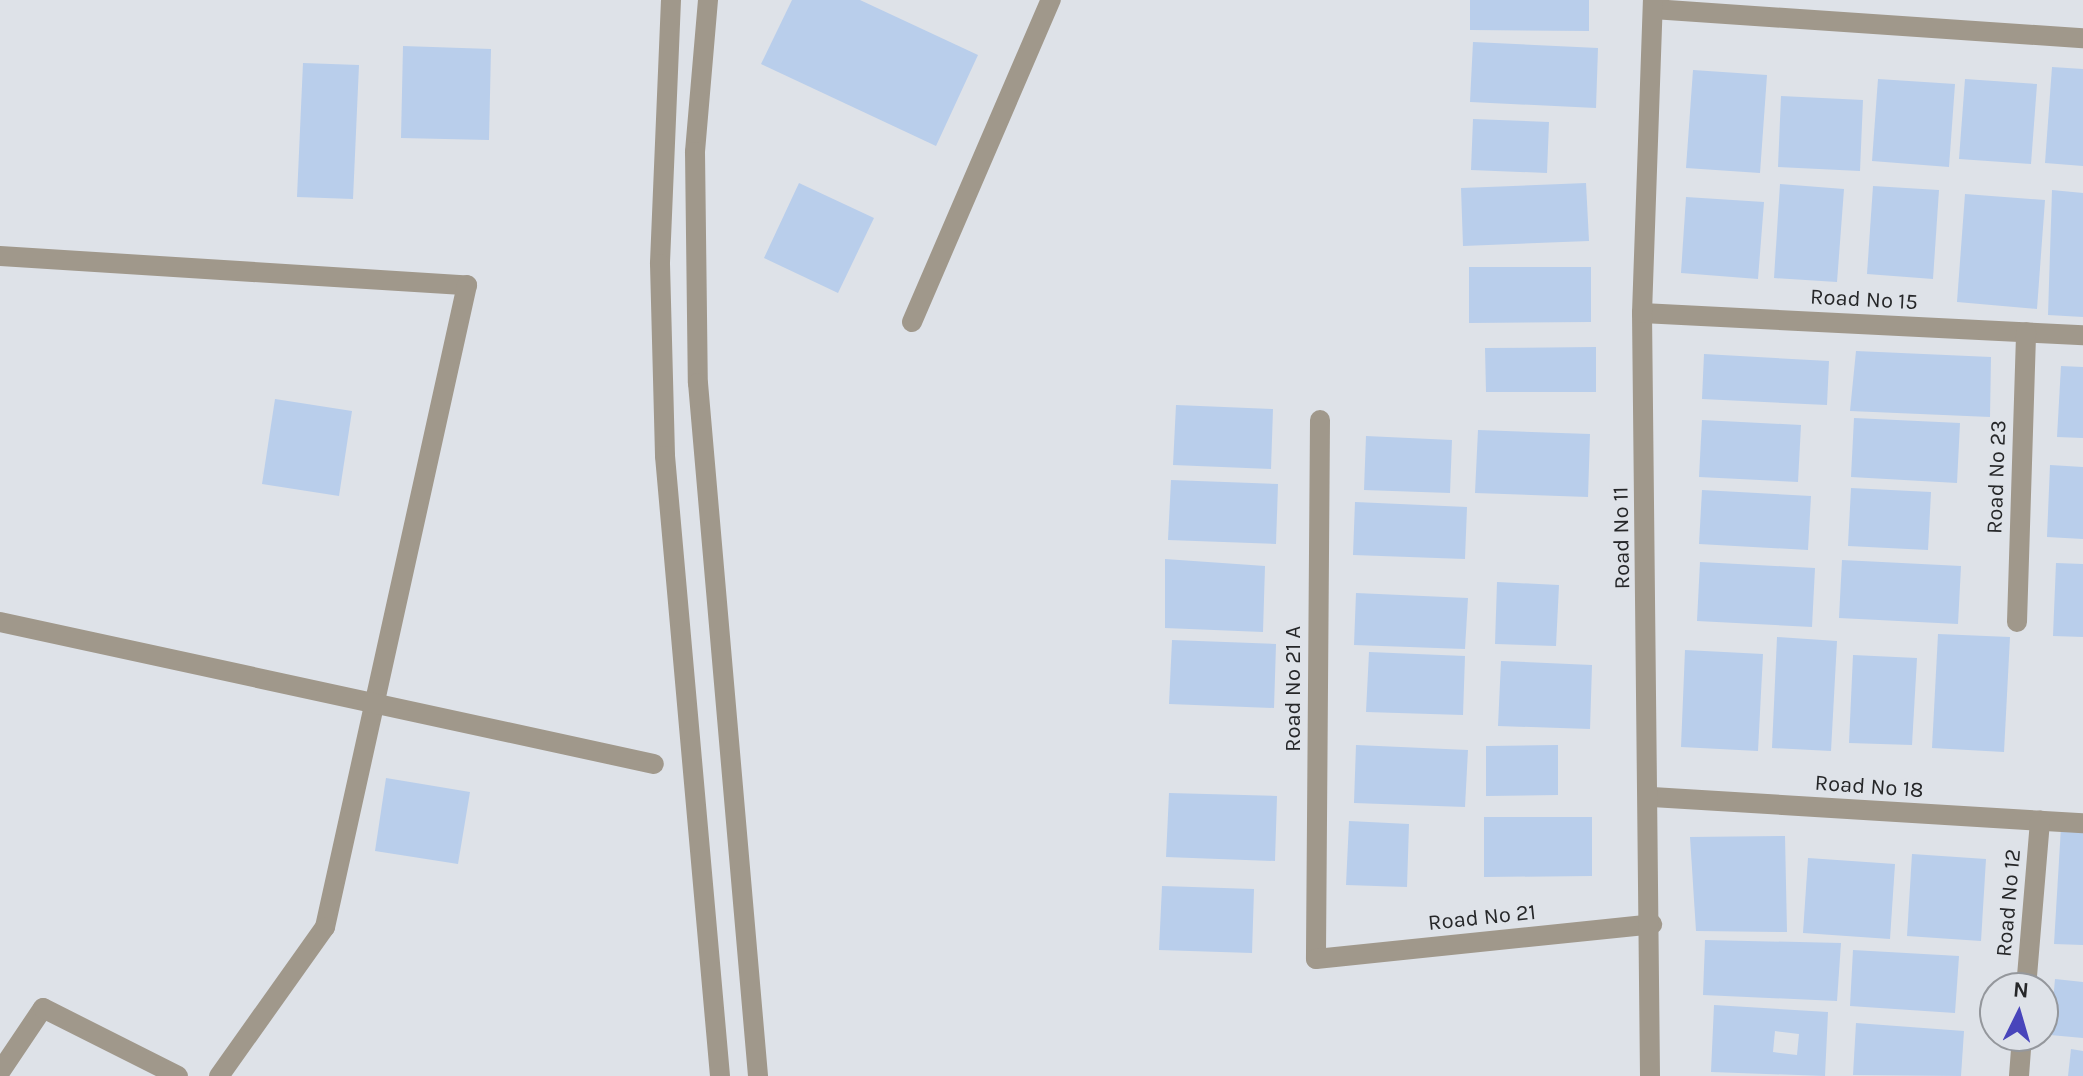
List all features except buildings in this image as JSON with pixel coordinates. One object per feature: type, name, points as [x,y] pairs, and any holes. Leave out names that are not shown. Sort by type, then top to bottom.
[{"type":"street","points":[[671,0],[660,264],[665,456],[720,1076]]},
{"type":"street","points":[[708,0],[695,152],[698,383],[758,1076]]},
{"type":"street","points":[[912,322],[1051,0]]},
{"type":"street","points":[[1653,4],[2083,38]]},
{"type":"street","name":"Road No 11","points":[[1650,1076],[1652,797],[1642,313],[1653,4]]},
{"type":"street","points":[[0,256],[467,285],[325,927],[219,1076]]},
{"type":"street","name":"Road No 15","points":[[1642,313],[2083,335]]},
{"type":"street","name":"Road No 23","points":[[2017,622],[2026,332]]},
{"type":"street","name":"Road No 21 A","points":[[1316,959],[1320,420]]},
{"type":"street","points":[[0,622],[654,764]]},
{"type":"street","name":"Road No 18","points":[[1652,797],[2083,823]]},
{"type":"street","name":"Road No 12","points":[[2027,972],[2040,821]]},
{"type":"street","name":"Road No 21","points":[[1316,959],[1652,924]]},
{"type":"street","points":[[0,1072],[43,1008],[178,1076]]},
{"type":"street","points":[[2019,1076],[2021,1052]]}]
